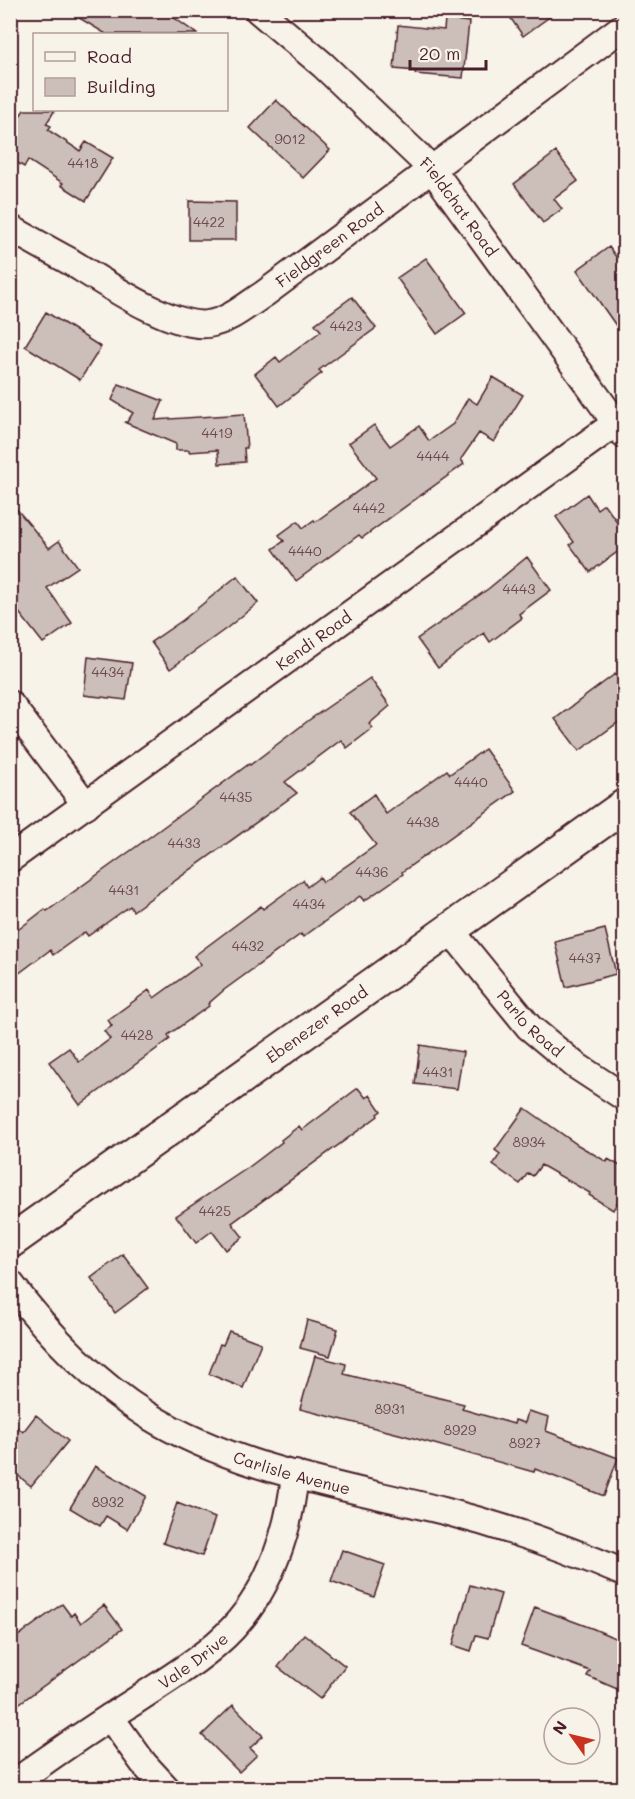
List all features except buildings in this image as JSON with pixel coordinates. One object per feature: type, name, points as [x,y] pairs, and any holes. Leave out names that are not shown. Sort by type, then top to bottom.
[{"type":"street","name":"Fieldchat Road","points":[[258,10],[323,65],[432,169],[620,428]]},
{"type":"street","name":"Fieldgreen Road","points":[[10,228],[130,298],[162,314],[198,325],[210,324],[232,316],[264,294],[624,26]]},
{"type":"street","name":"Kendi Road","points":[[10,859],[620,428]]},
{"type":"street","points":[[10,704],[86,805]]},
{"type":"street","name":"Ebenezer Road","points":[[10,1242],[624,806]]},
{"type":"street","name":"Parlo Road","points":[[451,931],[529,1028],[575,1065],[624,1097]]},
{"type":"street","name":"Carlisle Avenue","points":[[10,1283],[31,1311],[91,1373],[147,1415],[191,1438],[227,1453],[295,1474],[485,1522],[624,1573]]},
{"type":"street","name":"Vale Drive","points":[[10,1786],[48,1757],[213,1647],[233,1628],[263,1585],[280,1543],[293,1500],[295,1474]]},
{"type":"street","points":[[110,1717],[144,1764],[165,1788]]}]
